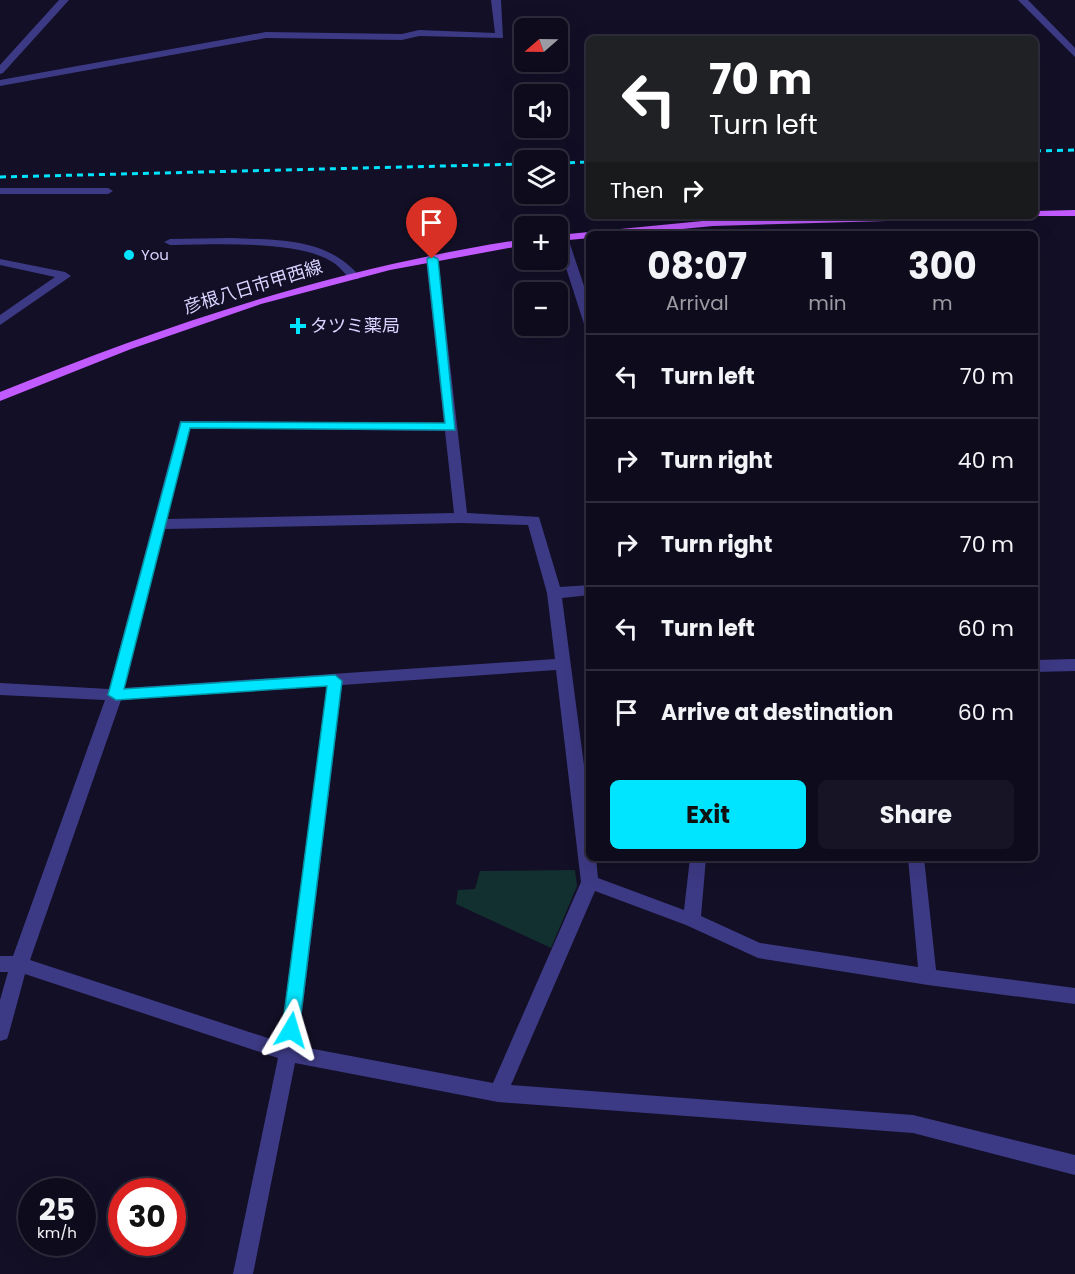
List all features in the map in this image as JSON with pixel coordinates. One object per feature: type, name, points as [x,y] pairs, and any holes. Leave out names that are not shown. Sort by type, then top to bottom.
[{"type":"main road","points":[[1038,214],[1075,213]]},
{"type":"main road","points":[[626,231],[713,223],[853,219]]},
{"type":"main road","points":[[568,237],[586,235]]},
{"type":"main road","name":"彦根八日市甲西線","points":[[0,398],[88,361],[198,322],[302,289],[432,259],[514,244]]},
{"type":"street","points":[[0,71],[64,0]]},
{"type":"street","points":[[0,82],[266,35],[402,37],[419,33],[500,36],[496,0]]},
{"type":"street","points":[[1023,0],[1075,54]]},
{"type":"street","points":[[0,191],[108,191]]},
{"type":"street","points":[[170,242],[244,242],[297,246],[338,259],[354,277]]},
{"type":"street","points":[[432,259],[461,518]]},
{"type":"street","points":[[568,261],[586,313]]},
{"type":"street","points":[[0,262],[65,276],[0,321]]},
{"type":"street","points":[[0,1033],[20,964],[116,695],[185,424],[451,427]]},
{"type":"street","points":[[158,524],[461,518],[534,520],[554,593],[586,850]]},
{"type":"street","points":[[554,593],[586,590]]},
{"type":"street","points":[[0,689],[116,695],[563,664]]},
{"type":"street","points":[[1038,666],[1075,665]]},
{"type":"street","points":[[243,1274],[288,1053],[335,681]]},
{"type":"street","points":[[498,1093],[590,882],[587,861]]},
{"type":"street","points":[[692,920],[698,861]]},
{"type":"street","points":[[916,861],[928,977]]},
{"type":"street","points":[[590,882],[692,920],[758,950],[928,977],[1075,996]]},
{"type":"street","points":[[0,964],[20,964],[288,1053],[498,1093],[913,1124],[1075,1165]]},
{"type":"green space","points":[[575,870],[577,886],[551,948],[456,904],[458,890],[475,889],[480,871]]},
{"type":"railway","points":[[1038,151],[1075,150]]},
{"type":"railway","points":[[568,163],[586,162]]},
{"type":"railway","points":[[0,177],[514,164]]},
{"type":"place","name":"You","points":[[129,255]]},
{"type":"place","name":"タツミ薬局","points":[[298,326]]},
{"type":"route","points":[[291,1030],[335,681],[116,695],[185,424],[451,427],[432,259]]}]
